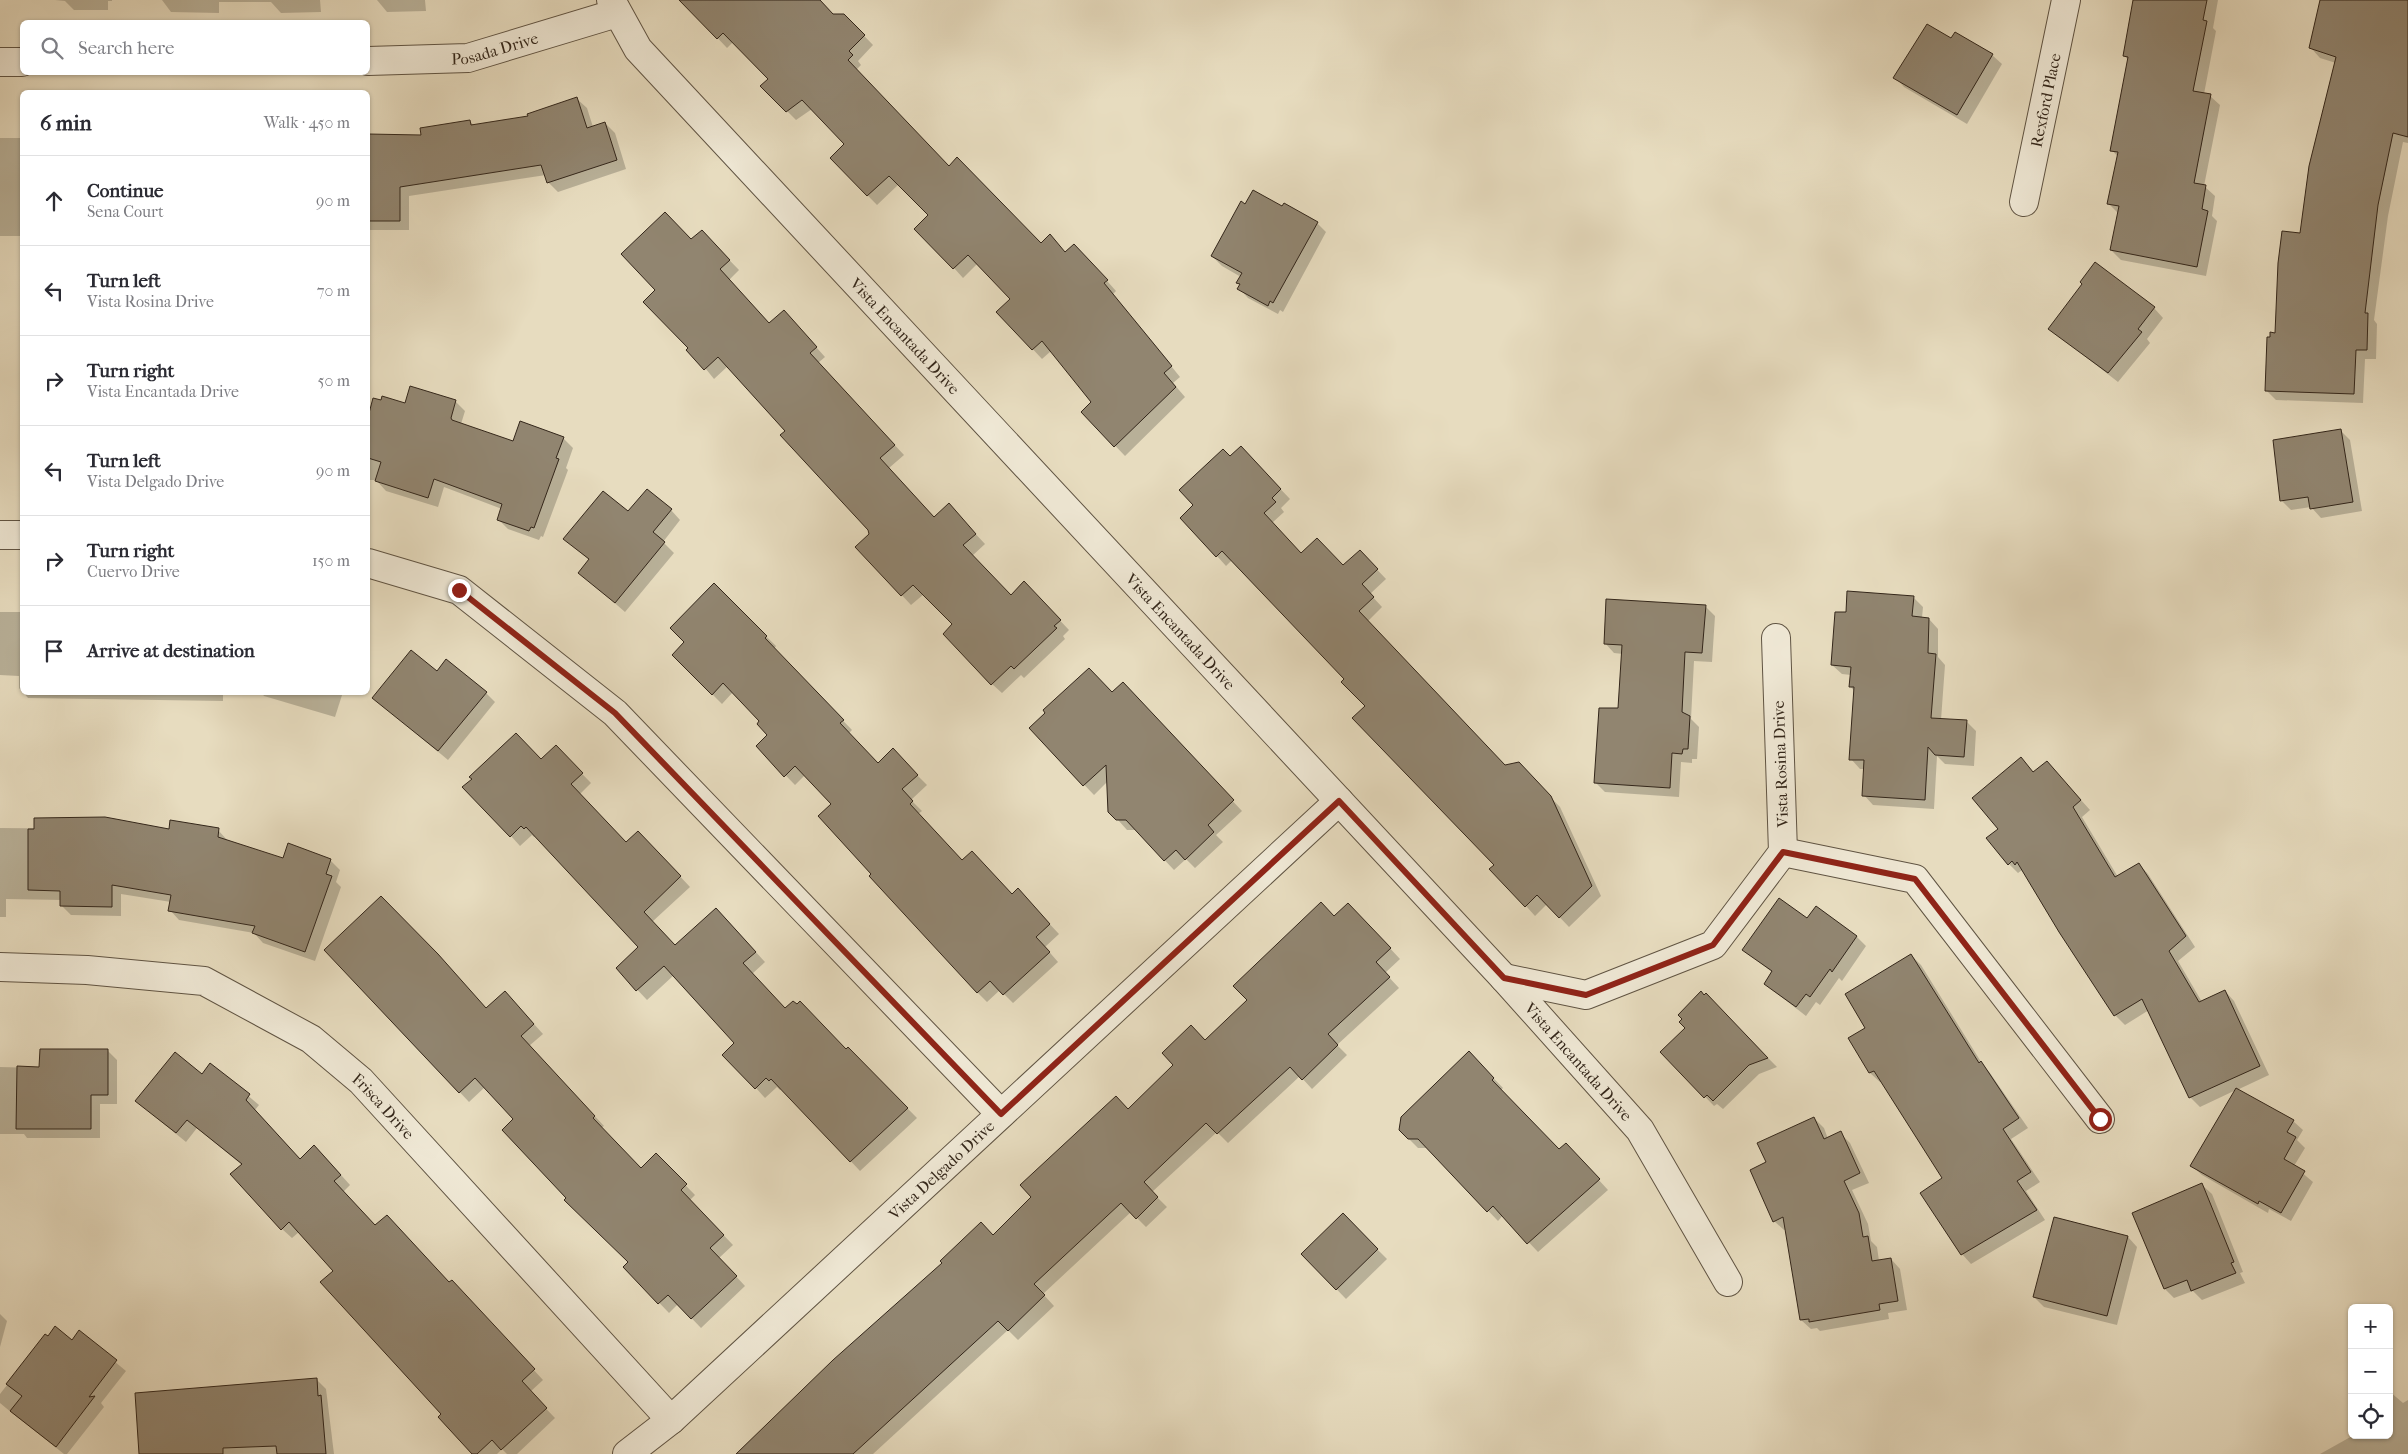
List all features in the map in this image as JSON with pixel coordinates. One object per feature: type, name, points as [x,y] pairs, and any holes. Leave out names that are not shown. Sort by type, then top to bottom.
[{"type":"street","name":"Rexford Place","points":[[2024,202],[2066,0]]},
{"type":"street","name":"Posada Drive","points":[[370,61],[468,58],[614,6]]},
{"type":"street","name":"Vista Encantada Drive","points":[[614,6],[638,49],[1504,978],[1640,1130],[1728,1282]]},
{"type":"street","points":[[0,62],[20,62]]},
{"type":"street","points":[[0,534],[20,535]]},
{"type":"street","points":[[370,564],[459,590],[615,713],[1001,1114]]},
{"type":"street","name":"Vista Rosina Drive","points":[[1776,638],[1783,852]]},
{"type":"street","name":"Vista Delgado Drive","points":[[627,1454],[671,1420],[1339,801]]},
{"type":"street","points":[[1504,978],[1586,995],[1713,945],[1783,852],[1915,879],[2100,1119]]},
{"type":"street","name":"Frisca Drive","points":[[0,968],[87,970],[204,981],[312,1039],[361,1081],[671,1420]]},
{"type":"building","points":[[679,0],[820,0],[833,14],[844,14],[865,35],[849,51],[853,55],[848,60],[949,166],[957,157],[1041,243],[1050,234],[1065,252],[1074,244],[1108,280],[1104,283],[1172,366],[1164,373],[1176,387],[1114,447],[1081,412],[1091,402],[1042,341],[1032,350],[996,312],[1010,299],[968,255],[953,269],[914,229],[928,215],[889,176],[867,196],[830,158],[844,144],[802,100],[786,112],[760,86],[768,79],[723,33],[717,39]]},
{"type":"building","points":[[2133,0],[2207,0],[2203,20],[2207,21],[2193,91],[2211,94],[2194,183],[2206,185],[2202,209],[2208,211],[2197,267],[2110,250],[2119,206],[2107,204],[2118,152],[2110,151],[2128,57],[2123,56]]},
{"type":"building","points":[[2320,0],[2408,0],[2408,137],[2393,133],[2378,205],[2365,313],[2368,313],[2367,350],[2356,350],[2354,394],[2265,391],[2267,337],[2270,337],[2270,332],[2275,333],[2278,263],[2282,231],[2300,233],[2309,166],[2336,57],[2309,48]]},
{"type":"building","points":[[1927,24],[1951,38],[1955,32],[1993,54],[1957,115],[1893,78]]},
{"type":"building","points":[[577,97],[587,128],[605,122],[617,160],[547,183],[541,165],[400,187],[400,221],[370,221],[370,134],[421,135],[420,128],[470,120],[471,125],[528,116],[527,114]]},
{"type":"building","points":[[1253,190],[1282,206],[1284,203],[1318,222],[1273,303],[1270,301],[1268,306],[1237,289],[1240,284],[1236,283],[1242,273],[1211,256],[1241,201],[1245,204]]},
{"type":"building","points":[[665,212],[691,239],[702,230],[730,260],[720,269],[769,323],[784,310],[817,347],[810,353],[895,445],[880,458],[934,517],[949,503],[976,534],[963,545],[1011,595],[1024,581],[1061,620],[1054,626],[1057,628],[1014,669],[1011,666],[991,685],[943,634],[952,624],[913,585],[901,596],[855,547],[869,534],[868,530],[780,435],[785,431],[718,357],[704,370],[686,350],[688,348],[643,302],[655,290],[621,254]]},
{"type":"building","points":[[2095,262],[2155,307],[2138,329],[2142,332],[2108,373],[2048,329],[2082,284],[2080,282]]},
{"type":"building","points":[[410,386],[456,400],[452,420],[513,441],[520,421],[564,437],[556,458],[559,459],[534,528],[531,527],[529,531],[497,520],[502,504],[434,479],[428,498],[375,481],[381,462],[370,459],[370,409],[373,398],[381,400],[382,396],[405,403]]},
{"type":"building","points":[[2341,429],[2353,502],[2310,509],[2308,497],[2280,501],[2273,440]]},
{"type":"building","points":[[1241,446],[1281,489],[1272,498],[1276,502],[1264,513],[1301,553],[1317,538],[1343,565],[1360,550],[1378,569],[1362,584],[1374,597],[1359,611],[1505,765],[1519,762],[1551,796],[1592,886],[1559,918],[1537,895],[1525,907],[1489,869],[1494,865],[1352,718],[1365,706],[1341,682],[1344,679],[1222,551],[1216,557],[1180,518],[1193,505],[1179,490],[1223,449],[1230,456]]},
{"type":"building","points":[[647,489],[672,509],[653,532],[665,542],[615,603],[578,573],[589,559],[563,539],[603,491],[628,511]]},
{"type":"building","points":[[714,583],[767,636],[765,638],[844,720],[840,723],[878,763],[893,748],[918,775],[902,789],[913,801],[910,804],[962,860],[972,851],[1012,894],[1018,888],[1050,924],[1036,937],[1050,952],[1003,995],[990,981],[977,993],[869,876],[871,874],[818,816],[831,804],[795,766],[784,777],[756,746],[767,735],[757,724],[759,721],[723,683],[712,695],[672,655],[684,642],[670,628]]},
{"type":"building","points":[[1847,591],[1914,596],[1912,616],[1929,618],[1928,653],[1936,654],[1931,718],[1967,720],[1964,757],[1935,755],[1928,747],[1925,800],[1862,796],[1864,760],[1849,760],[1854,687],[1849,687],[1851,667],[1831,665],[1835,612],[1846,612]]},
{"type":"building","points":[[1606,599],[1706,605],[1702,653],[1685,652],[1682,712],[1690,716],[1688,749],[1683,749],[1682,754],[1672,753],[1670,788],[1594,783],[1599,708],[1618,708],[1622,645],[1604,644]]},
{"type":"building","points":[[411,650],[437,671],[446,659],[487,692],[438,751],[372,698]]},
{"type":"building","points":[[1089,668],[1112,692],[1123,682],[1234,800],[1208,825],[1214,832],[1185,860],[1176,850],[1164,861],[1126,820],[1116,820],[1108,812],[1106,765],[1083,786],[1029,728],[1045,713],[1043,710]]},
{"type":"building","points":[[516,733],[541,759],[556,745],[583,773],[571,784],[626,842],[638,831],[681,876],[644,912],[675,945],[716,908],[756,952],[743,963],[785,1008],[793,1001],[797,1004],[800,1001],[846,1049],[848,1047],[908,1108],[850,1162],[771,1079],[769,1081],[766,1078],[755,1089],[722,1055],[734,1043],[664,966],[636,991],[616,968],[638,947],[526,827],[524,829],[521,826],[510,837],[462,787],[472,779],[469,777]]},
{"type":"building","points":[[2021,757],[2033,772],[2047,761],[2081,800],[2073,807],[2115,877],[2139,863],[2186,936],[2169,951],[2199,1002],[2225,990],[2260,1066],[2189,1098],[2142,999],[2114,1016],[2059,932],[2017,862],[2015,865],[2012,861],[2008,865],[1986,838],[1998,829],[1972,798]]},
{"type":"building","points":[[105,817],[169,829],[170,820],[219,828],[218,837],[283,858],[288,843],[331,859],[326,874],[332,876],[305,952],[252,933],[255,926],[168,911],[171,895],[112,885],[112,907],[60,906],[60,891],[28,890],[28,829],[34,829],[34,818]]},
{"type":"building","points":[[381,896],[438,954],[486,1008],[505,991],[534,1024],[521,1036],[595,1116],[593,1118],[641,1168],[656,1153],[687,1184],[681,1190],[724,1235],[710,1248],[737,1276],[691,1319],[668,1295],[658,1304],[623,1267],[628,1262],[564,1200],[566,1198],[502,1130],[513,1119],[475,1078],[459,1093],[324,950]]},
{"type":"building","points":[[1779,898],[1807,918],[1816,906],[1857,936],[1832,972],[1830,969],[1810,997],[1806,994],[1796,1007],[1764,984],[1772,971],[1742,950]]},
{"type":"building","points":[[1321,902],[1334,916],[1348,903],[1391,948],[1376,962],[1390,977],[1328,1034],[1338,1045],[1302,1080],[1290,1067],[1217,1134],[1206,1123],[1144,1182],[1158,1197],[1136,1219],[1121,1203],[1034,1284],[1045,1295],[1008,1331],[998,1321],[853,1454],[736,1454],[833,1360],[942,1263],[940,1261],[981,1222],[993,1235],[1031,1197],[1020,1185],[1116,1096],[1128,1109],[1173,1065],[1162,1053],[1191,1025],[1205,1040],[1247,1000],[1233,986]]},
{"type":"building","points":[[1911,954],[1979,1063],[1981,1061],[2019,1118],[2003,1129],[2031,1172],[2017,1181],[2037,1210],[1961,1255],[1920,1193],[1942,1178],[1874,1071],[1869,1073],[1848,1038],[1865,1028],[1845,994]]},
{"type":"building","points":[[1701,991],[1704,995],[1706,993],[1768,1058],[1749,1065],[1713,1101],[1707,1095],[1704,1098],[1660,1052],[1685,1028],[1679,1022],[1682,1019],[1678,1015]]},
{"type":"building","points":[[40,1049],[108,1049],[108,1095],[91,1095],[91,1129],[16,1129],[17,1066],[39,1067]]},
{"type":"building","points":[[1469,1051],[1494,1078],[1492,1080],[1559,1149],[1566,1143],[1600,1179],[1527,1244],[1493,1206],[1487,1212],[1418,1139],[1408,1139],[1399,1130],[1401,1117]]},
{"type":"building","points":[[175,1052],[202,1074],[210,1063],[250,1094],[246,1100],[300,1159],[314,1145],[341,1175],[334,1181],[375,1225],[387,1215],[449,1282],[452,1280],[535,1369],[522,1381],[547,1408],[501,1450],[492,1440],[477,1454],[472,1454],[438,1417],[441,1414],[320,1282],[333,1271],[289,1222],[281,1230],[230,1174],[242,1164],[187,1120],[176,1133],[135,1101]]},
{"type":"building","points":[[2236,1088],[2294,1120],[2287,1132],[2296,1137],[2284,1159],[2305,1171],[2281,1213],[2259,1201],[2258,1204],[2190,1166]]},
{"type":"building","points":[[1814,1117],[1824,1139],[1841,1131],[1860,1173],[1844,1181],[1859,1213],[1863,1237],[1868,1236],[1872,1261],[1891,1258],[1898,1301],[1879,1304],[1880,1310],[1809,1322],[1809,1319],[1800,1320],[1783,1217],[1773,1222],[1750,1170],[1766,1162],[1757,1143]]},
{"type":"building","points":[[2202,1183],[2234,1262],[2231,1263],[2236,1273],[2191,1291],[2187,1280],[2164,1289],[2132,1213]]},
{"type":"building","points":[[1343,1213],[1378,1249],[1336,1290],[1301,1254]]},
{"type":"building","points":[[2054,1217],[2128,1236],[2107,1316],[2033,1297]]},
{"type":"building","points":[[55,1326],[72,1340],[79,1330],[117,1360],[89,1397],[95,1396],[56,1447],[10,1411],[22,1396],[6,1384],[45,1334],[48,1336]]},
{"type":"building","points":[[317,1378],[318,1396],[321,1395],[326,1454],[277,1454],[276,1446],[223,1448],[223,1454],[139,1454],[135,1393]]},
{"type":"route","points":[[459,590],[615,713],[1001,1114],[1339,801],[1504,978],[1586,995],[1713,945],[1783,852],[1915,879],[2100,1119]]}]
